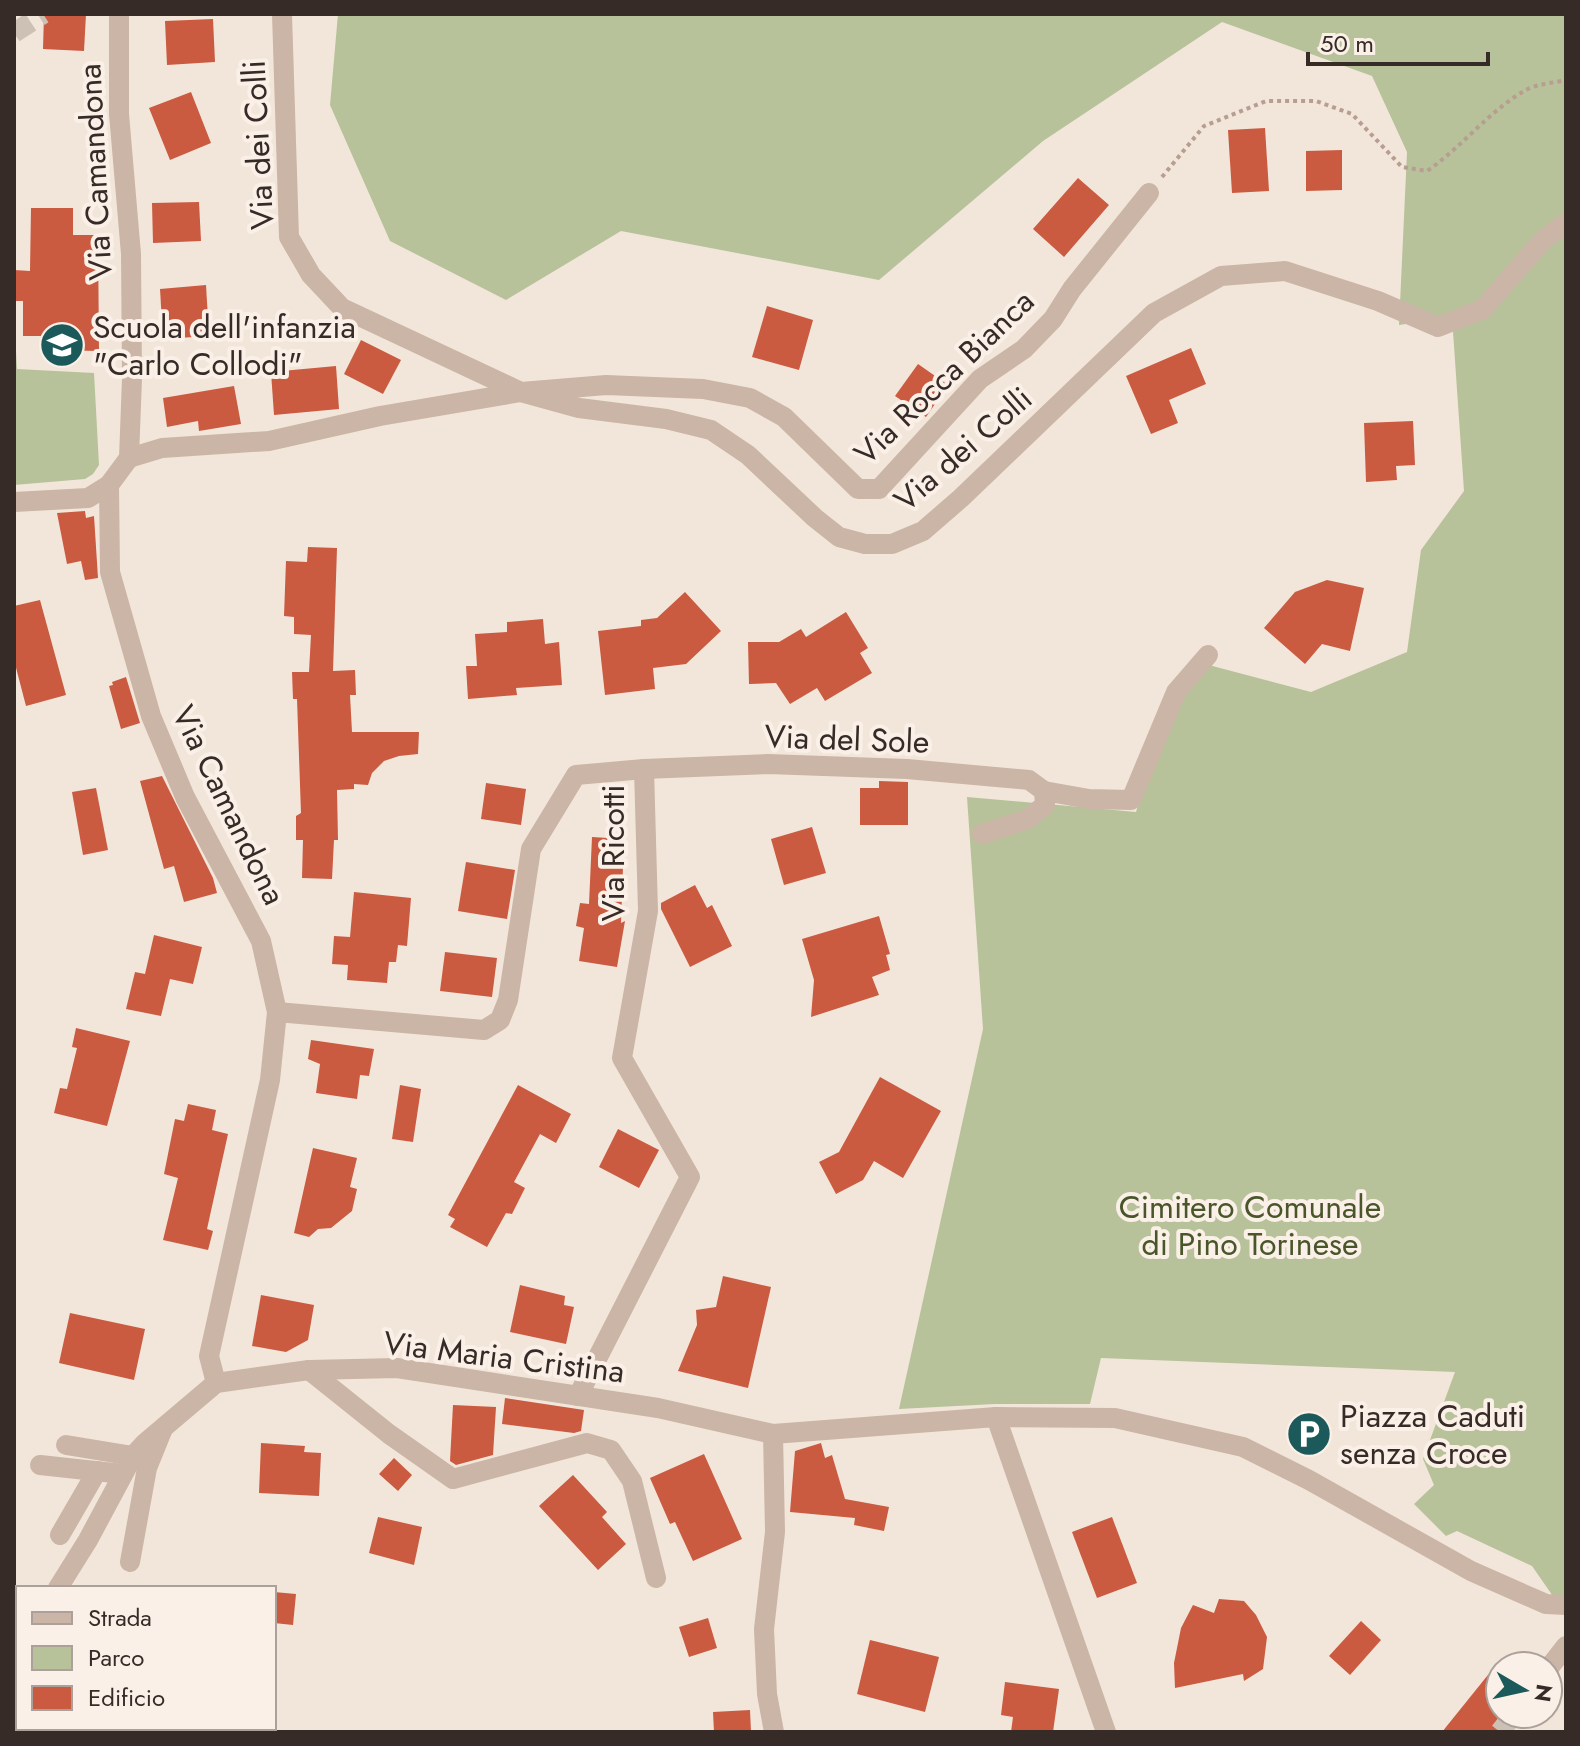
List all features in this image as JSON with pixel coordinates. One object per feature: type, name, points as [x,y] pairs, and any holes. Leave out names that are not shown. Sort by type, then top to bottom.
[{"type":"street","name":"Via Camandona","points":[[119,14],[119,114],[131,254],[129,458]]},
{"type":"street","name":"Via dei Colli","points":[[282,14],[289,237],[311,275],[342,308],[521,392],[579,408],[666,419],[711,430],[748,455],[839,537],[865,544],[892,544],[923,531],[1154,313],[1221,276],[1285,271],[1378,301],[1438,327],[1483,309],[1543,240],[1566,223]]},
{"type":"street","name":"Via Rocca Bianca","points":[[129,458],[162,448],[269,441],[380,416],[521,392],[606,385],[703,389],[750,398],[784,417],[858,489],[879,489],[980,379],[1024,349],[1053,319],[1072,289],[1149,193]]},
{"type":"street","points":[[14,502],[88,498],[109,485],[129,458]]},
{"type":"street","name":"Via Camandona","points":[[109,485],[110,572],[151,716],[185,797],[261,941],[277,1012],[270,1080],[209,1356],[216,1383]]},
{"type":"street","name":"Via del Sole","points":[[644,769],[768,764],[907,769],[1029,780],[1044,791],[1089,799],[1131,800],[1176,692],[1208,655]]},
{"type":"street","name":"Via Ricotti","points":[[277,1012],[484,1030],[500,1020],[508,1000],[531,849],[576,775],[644,769],[648,911],[622,1058],[690,1177],[578,1396]]},
{"type":"street","points":[[982,834],[1028,819],[1045,805],[1044,791]]},
{"type":"street","name":"Via Maria Cristina","points":[[216,1383],[309,1370],[397,1368],[658,1408],[773,1434],[996,1417],[1115,1418],[1243,1447],[1309,1480],[1471,1571],[1546,1604],[1566,1605]]},
{"type":"street","points":[[309,1370],[389,1434],[453,1479],[587,1443],[611,1450],[632,1481],[656,1578]]},
{"type":"street","points":[[59,1586],[128,1465],[163,1427],[216,1383]]},
{"type":"street","points":[[996,1417],[1106,1732]]},
{"type":"street","points":[[130,1562],[147,1468],[163,1427]]},
{"type":"street","points":[[773,1434],[775,1532],[764,1629],[767,1694],[774,1732]]},
{"type":"street","points":[[66,1445],[128,1465]]},
{"type":"street","points":[[40,1465],[97,1471],[128,1465]]},
{"type":"street","points":[[60,1535],[97,1471]]},
{"type":"path","points":[[1149,193],[1204,126],[1266,101],[1316,101],[1352,114],[1402,167],[1427,171],[1452,154],[1483,121],[1526,89],[1566,80]]},
{"type":"green space","name":"Cimitero Comunale di Pino Torinese","points":[[338,14],[1566,14],[1566,1615],[1532,1566],[1457,1531],[1446,1536],[1414,1504],[1434,1485],[1423,1459],[1455,1372],[1101,1358],[1090,1404],[995,1404],[899,1409],[983,1029],[967,797],[1136,812],[1162,726],[1205,664],[1311,692],[1407,652],[1421,550],[1464,491],[1452,317],[1399,325],[1407,152],[1372,76],[1222,22],[1043,141],[879,280],[621,231],[506,300],[390,241],[330,105]]},
{"type":"green space","points":[[14,312],[17,369],[94,373],[99,465],[85,479],[14,485]]},
{"type":"building","points":[[44,14],[86,14],[84,51],[43,49]]},
{"type":"building","points":[[213,19],[215,62],[167,65],[165,21]]},
{"type":"building","points":[[191,92],[211,143],[170,160],[149,108]]},
{"type":"building","points":[[1265,128],[1269,191],[1232,193],[1228,130]]},
{"type":"building","points":[[1342,150],[1342,190],[1306,191],[1306,151]]},
{"type":"building","points":[[1078,178],[1109,205],[1064,257],[1033,229]]},
{"type":"building","points":[[199,202],[201,241],[153,243],[152,203]]},
{"type":"building","points":[[31,208],[73,208],[73,235],[98,235],[99,351],[53,350],[53,336],[23,336],[23,301],[14,301],[14,270],[30,271]]},
{"type":"building","points":[[206,285],[209,336],[163,339],[160,289]]},
{"type":"building","points":[[767,306],[813,320],[799,370],[752,357]]},
{"type":"building","points":[[361,340],[401,360],[383,394],[344,374]]},
{"type":"building","points":[[1191,348],[1206,384],[1169,400],[1178,423],[1151,434],[1126,376]]},
{"type":"building","points":[[918,364],[948,385],[926,417],[895,396]]},
{"type":"building","points":[[336,366],[339,409],[274,415],[271,372]]},
{"type":"building","points":[[234,386],[241,424],[199,431],[198,421],[167,427],[163,398]]},
{"type":"building","points":[[1413,421],[1415,465],[1396,466],[1397,480],[1366,482],[1364,423]]},
{"type":"building","points":[[85,511],[86,518],[94,516],[98,578],[85,580],[81,561],[67,564],[57,513]]},
{"type":"building","points":[[308,547],[337,548],[333,671],[355,670],[356,695],[350,695],[352,732],[419,732],[418,754],[384,761],[372,773],[368,785],[354,784],[354,789],[337,790],[338,840],[334,840],[332,879],[302,878],[303,840],[296,840],[296,816],[301,813],[297,699],[293,699],[292,672],[309,672],[311,635],[294,634],[294,617],[284,616],[286,561],[307,562]]},
{"type":"building","points":[[1327,580],[1364,588],[1350,651],[1322,644],[1305,664],[1264,628],[1295,592]]},
{"type":"building","points":[[685,592],[721,631],[686,664],[653,668],[655,689],[605,695],[598,631],[641,626],[641,620],[657,618]]},
{"type":"building","points":[[40,600],[66,695],[26,706],[14,660],[14,606]]},
{"type":"building","points":[[846,612],[868,648],[860,653],[872,673],[825,701],[817,688],[790,704],[776,683],[749,684],[748,642],[779,642],[801,629],[806,637]]},
{"type":"building","points":[[543,619],[545,644],[559,642],[562,685],[516,688],[517,695],[468,699],[466,666],[477,666],[475,634],[507,632],[507,622]]},
{"type":"building","points":[[126,677],[140,723],[121,729],[109,686]]},
{"type":"building","points":[[162,776],[213,878],[217,893],[184,902],[174,866],[164,869],[140,781]]},
{"type":"building","points":[[879,781],[908,782],[908,825],[860,825],[860,788],[879,788]]},
{"type":"building","points":[[486,783],[526,789],[521,825],[481,819]]},
{"type":"building","points":[[96,788],[108,850],[83,855],[72,792]]},
{"type":"building","points":[[812,827],[826,873],[784,885],[771,839]]},
{"type":"building","points":[[592,837],[624,839],[621,923],[625,921],[617,967],[579,961],[584,928],[576,926],[580,903],[589,904]]},
{"type":"building","points":[[466,862],[515,870],[507,919],[458,911]]},
{"type":"building","points":[[695,885],[707,908],[712,905],[732,946],[690,967],[661,909],[661,903]]},
{"type":"building","points":[[354,892],[411,898],[407,946],[398,945],[396,962],[389,962],[387,983],[347,980],[348,965],[332,964],[334,936],[350,937]]},
{"type":"building","points":[[879,916],[890,954],[886,955],[890,970],[872,977],[879,995],[811,1017],[814,980],[802,939]]},
{"type":"building","points":[[154,935],[202,947],[193,984],[170,979],[161,1016],[126,1009],[135,972],[145,974]]},
{"type":"building","points":[[445,952],[497,958],[492,997],[440,991]]},
{"type":"building","points":[[76,1028],[130,1041],[107,1126],[54,1113],[60,1088],[67,1089],[77,1048],[72,1047]]},
{"type":"building","points":[[311,1040],[374,1049],[369,1076],[360,1075],[357,1099],[316,1093],[320,1064],[308,1059]]},
{"type":"building","points":[[880,1077],[941,1111],[903,1178],[874,1161],[863,1180],[836,1194],[819,1162],[839,1152]]},
{"type":"building","points":[[400,1085],[421,1089],[413,1142],[392,1139]]},
{"type":"building","points":[[518,1085],[571,1114],[556,1143],[540,1134],[514,1182],[525,1188],[512,1214],[506,1213],[487,1247],[450,1227],[455,1219],[448,1215]]},
{"type":"building","points":[[188,1104],[216,1110],[212,1130],[228,1134],[207,1229],[213,1231],[208,1250],[163,1240],[178,1178],[164,1174],[175,1119],[184,1121]]},
{"type":"building","points":[[618,1129],[659,1150],[639,1188],[599,1167]]},
{"type":"building","points":[[313,1148],[357,1158],[350,1187],[357,1189],[352,1211],[331,1228],[318,1229],[309,1237],[294,1233]]},
{"type":"building","points":[[723,1276],[771,1287],[748,1388],[678,1371],[697,1325],[696,1310],[716,1307]]},
{"type":"building","points":[[520,1285],[565,1296],[564,1305],[574,1307],[566,1344],[510,1332]]},
{"type":"building","points":[[261,1295],[314,1305],[308,1340],[286,1352],[252,1346]]},
{"type":"building","points":[[70,1313],[145,1329],[134,1380],[59,1363]]},
{"type":"building","points":[[505,1398],[584,1410],[581,1431],[574,1433],[502,1424]]},
{"type":"building","points":[[453,1405],[496,1407],[493,1455],[456,1465],[450,1461]]},
{"type":"building","points":[[261,1443],[305,1446],[304,1452],[321,1453],[319,1496],[259,1493]]},
{"type":"building","points":[[821,1443],[825,1458],[832,1455],[845,1499],[889,1507],[884,1531],[854,1525],[855,1518],[790,1512],[795,1451]]},
{"type":"building","points":[[704,1454],[742,1539],[693,1561],[675,1522],[670,1524],[650,1478]]},
{"type":"building","points":[[394,1458],[412,1475],[398,1491],[379,1474]]},
{"type":"building","points":[[573,1475],[607,1512],[602,1517],[626,1544],[598,1570],[539,1506]]},
{"type":"building","points":[[378,1517],[422,1527],[414,1565],[369,1553]]},
{"type":"building","points":[[1112,1517],[1137,1583],[1097,1598],[1072,1532]]},
{"type":"building","points":[[276,1592],[296,1594],[293,1625],[276,1623]]},
{"type":"building","points":[[1219,1599],[1244,1601],[1256,1615],[1267,1637],[1263,1669],[1244,1681],[1243,1674],[1175,1688],[1174,1663],[1181,1628],[1193,1605],[1214,1613]]},
{"type":"building","points":[[708,1618],[717,1648],[689,1657],[679,1627]]},
{"type":"building","points":[[1361,1621],[1381,1640],[1350,1675],[1329,1656]]},
{"type":"building","points":[[870,1640],[939,1657],[925,1712],[857,1694]]},
{"type":"building","points":[[1484,1680],[1484,1730],[1500,1732],[1442,1732]]},
{"type":"building","points":[[1005,1682],[1059,1689],[1053,1732],[1011,1732],[1013,1717],[1001,1715]]},
{"type":"building","points":[[750,1710],[751,1732],[714,1732],[713,1712]]},
{"type":"tunnel","points":[[14,33],[43,14]]},
{"type":"place","name":"Scuola dell'infanzia \"Carlo Collodi\"","points":[[62,345]]},
{"type":"place","name":"Piazza Caduti senza Croce","points":[[1309,1434]]}]
